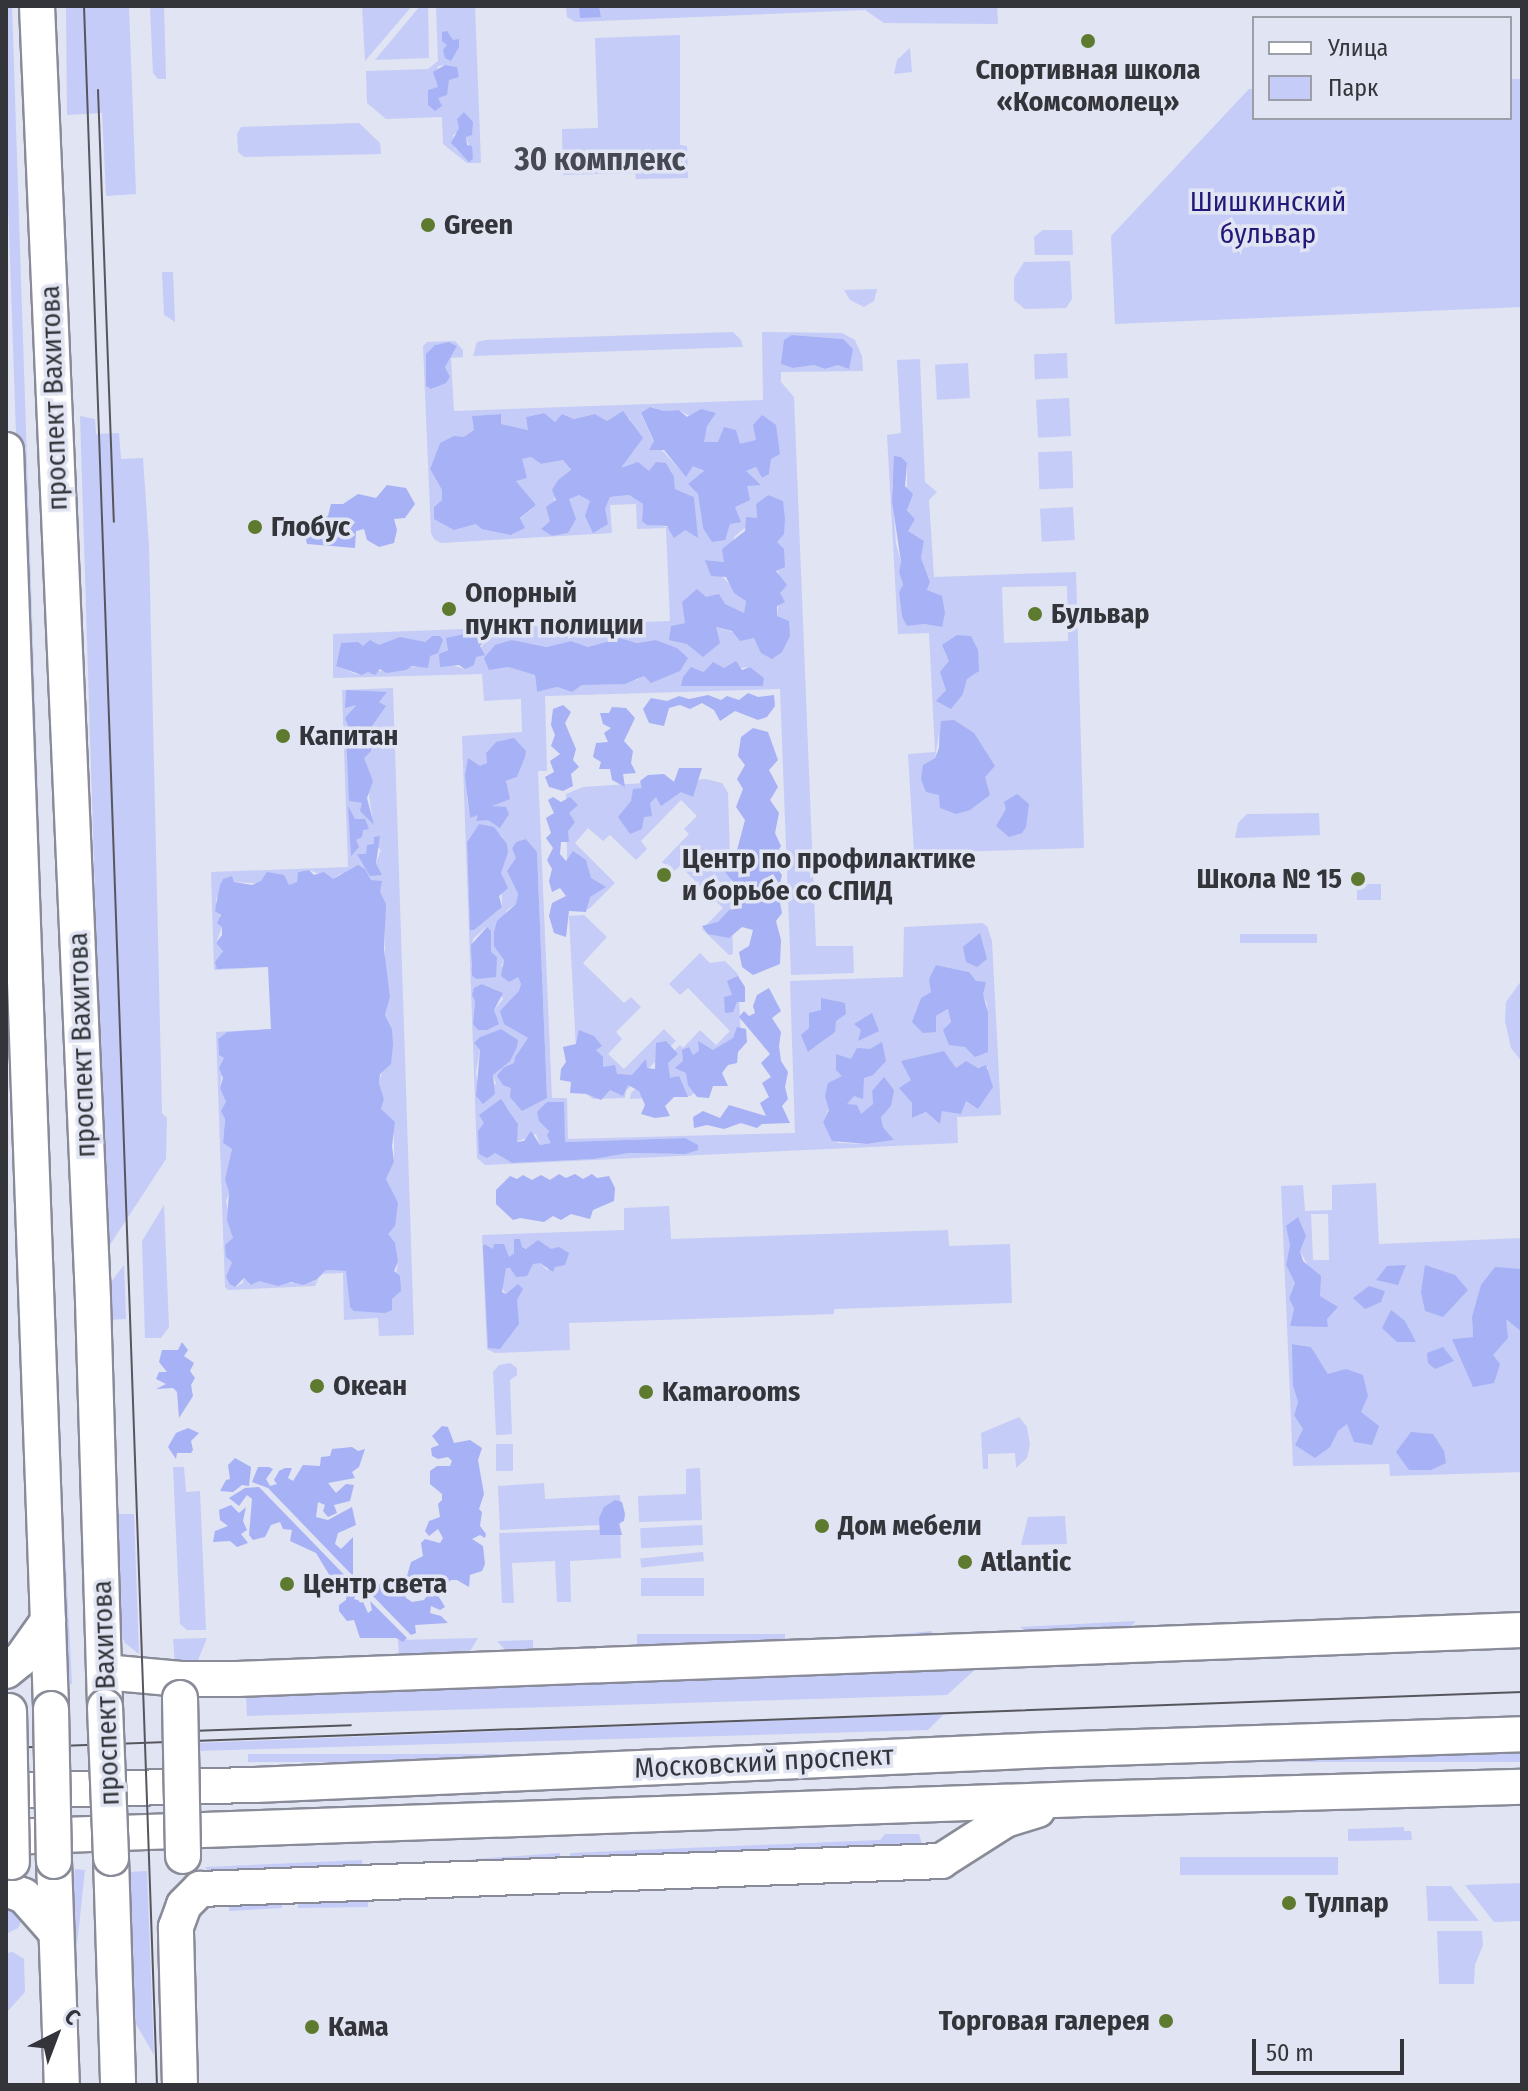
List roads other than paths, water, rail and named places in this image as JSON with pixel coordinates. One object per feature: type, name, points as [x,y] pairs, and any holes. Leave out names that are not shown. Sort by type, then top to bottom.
[{"type":"main road","name":"проспект Вахитова","points":[[38,7],[92,1269],[118,2085]]},
{"type":"main road","name":"проспект Вахитова","points":[[6,450],[62,2085]]},
{"type":"main road","points":[[6,1671],[21,1659],[48,1621]]},
{"type":"main road","points":[[104,1672],[180,1689],[870,1654],[1522,1630]]},
{"type":"main road","points":[[180,1689],[183,1856],[189,1876],[200,1889]]},
{"type":"main road","points":[[7,1708],[8,1867],[24,1896],[56,1932]]},
{"type":"main road","name":"Московский проспект","points":[[6,1791],[255,1785],[1046,1750],[1522,1734]]},
{"type":"main road","name":"Московский проспект","points":[[8,1867],[1082,1799],[1522,1787]]},
{"type":"main road","points":[[180,2085],[176,1927],[184,1905],[200,1889],[941,1861],[1005,1820],[1082,1799]]},
{"type":"tram line","points":[[84,6],[157,2085]]},
{"type":"tram line","points":[[98,90],[114,522]]},
{"type":"tram line","points":[[6,1748],[1522,1692]]},
{"type":"tram line","points":[[191,1731],[351,1725]]},
{"type":"place","name":"Спортивная школа «Комсомолец»","points":[[1088,41]]},
{"type":"place","name":"Green","points":[[428,225]]},
{"type":"place","name":"Глобус","points":[[255,527]]},
{"type":"place","name":"Опорный пункт полиции","points":[[449,609]]},
{"type":"place","name":"Бульвар","points":[[1035,614]]},
{"type":"place","name":"Капитан","points":[[283,736]]},
{"type":"place","name":"Центр по профилактике и борьбе со СПИД","points":[[664,875]]},
{"type":"place","name":"Школа № 15","points":[[1358,879]]},
{"type":"place","name":"Океан","points":[[317,1386]]},
{"type":"place","name":"Kamarooms","points":[[646,1392]]},
{"type":"place","name":"Дом мебели","points":[[822,1526]]},
{"type":"place","name":"Atlantic","points":[[965,1562]]},
{"type":"place","name":"Центр света","points":[[287,1584]]},
{"type":"place","name":"Тулпар","points":[[1289,1903]]},
{"type":"place","name":"Торговая галерея","points":[[1166,2021]]},
{"type":"place","name":"Кама","points":[[312,2027]]},
{"type":"district","name":"30 комплекс","points":[[600,159]]},
{"type":"park label","name":"Шишкинский бульвар","points":[[1268,218]]}]
